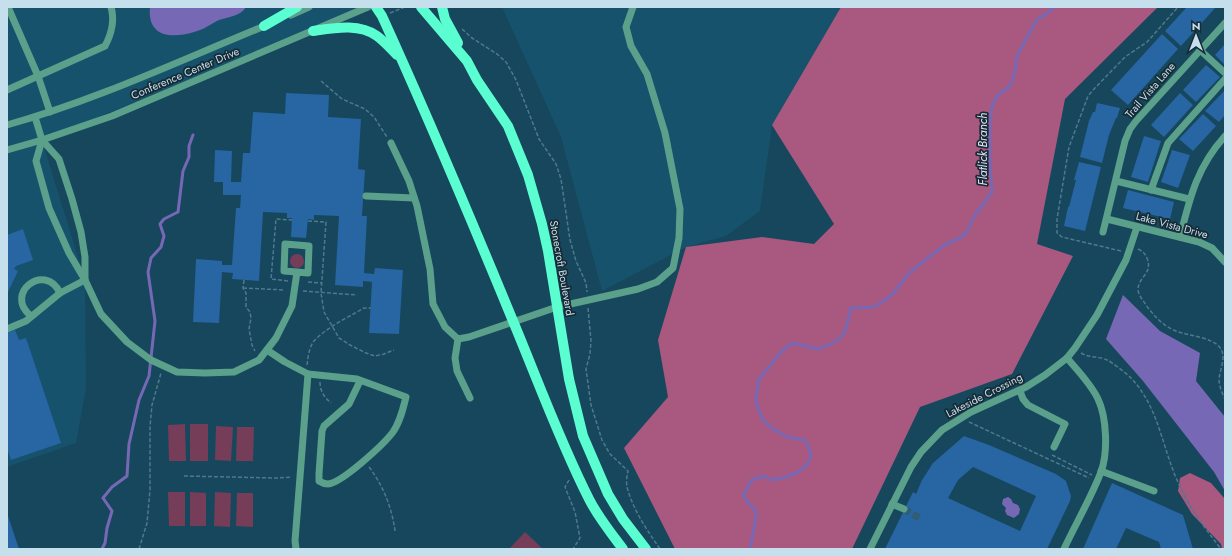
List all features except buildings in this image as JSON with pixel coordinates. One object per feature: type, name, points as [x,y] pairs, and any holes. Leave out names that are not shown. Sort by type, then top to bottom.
[{"type":"main road","points":[[264,26],[297,7]]},
{"type":"main road","points":[[376,7],[382,16],[403,60],[553,419],[576,470],[590,500],[608,529],[623,549]]},
{"type":"main road","name":"Stonecroft Boulevard","points":[[421,7],[467,61],[477,80],[508,126],[528,175],[542,224],[548,251],[569,379],[583,436],[608,494],[623,519],[646,549]]},
{"type":"main road","points":[[442,7],[445,20],[467,61]]},
{"type":"main road","points":[[313,31],[337,28],[365,29],[377,36],[403,60]]},
{"type":"street","points":[[8,7],[38,76],[50,112]]},
{"type":"street","points":[[7,90],[105,46],[109,39],[113,24],[111,7]]},
{"type":"street","name":"Conference Center Drive","points":[[7,125],[82,102],[309,7]]},
{"type":"street","name":"Conference Center Drive","points":[[7,150],[42,140],[112,116],[368,7]]},
{"type":"street","points":[[458,339],[469,337],[557,307],[638,289],[657,282],[673,268],[680,238],[680,209],[665,133],[647,74],[631,46],[626,27],[633,7]]},
{"type":"street","name":"Trail Vista Lane","points":[[1103,232],[1125,141],[1133,124],[1225,23]]},
{"type":"street","points":[[1200,50],[1225,73]]},
{"type":"street","points":[[1151,190],[1168,143],[1225,79]]},
{"type":"street","points":[[35,117],[42,140],[59,159],[72,200],[81,232],[85,257],[85,280]]},
{"type":"street","points":[[1180,237],[1189,200],[1205,161],[1225,136]]},
{"type":"street","points":[[42,140],[36,161],[48,208],[69,253],[85,280],[101,314],[127,342],[151,360],[177,372],[234,372],[259,360],[276,338],[292,306],[297,272]]},
{"type":"street","points":[[1219,142],[1225,148]]},
{"type":"street","points":[[391,143],[409,181],[414,198],[430,269],[431,292],[434,304],[445,327],[458,339]]},
{"type":"street","points":[[1116,181],[1189,200]]},
{"type":"street","points":[[366,196],[414,198]]},
{"type":"street","name":"Lake Vista Drive","points":[[1106,219],[1199,242],[1212,248],[1225,262]]},
{"type":"street","name":"Lakeside Crossing","points":[[870,549],[904,479],[921,452],[942,430],[971,412],[1020,391],[1045,375],[1067,358],[1097,315],[1130,252],[1137,226]]},
{"type":"street","points":[[285,244],[309,246],[308,273],[297,272],[284,271],[285,244]]},
{"type":"street","points":[[31,316],[25,310],[22,300],[23,292],[27,286],[37,280],[48,281],[54,284],[60,293]]},
{"type":"street","points":[[7,328],[26,321],[60,293],[85,280]]},
{"type":"street","points":[[458,339],[455,358],[457,371],[470,398]]},
{"type":"street","points":[[267,350],[285,362],[307,373],[320,376],[360,380],[406,397],[398,422],[393,432],[363,462],[333,483],[323,484],[319,481],[322,430],[324,426],[349,404],[360,380]]},
{"type":"street","points":[[1064,549],[1099,477],[1104,461],[1105,441],[1104,419],[1098,400],[1088,384],[1067,358]]},
{"type":"street","points":[[296,549],[295,541],[307,373]]},
{"type":"street","points":[[1020,391],[1023,399],[1028,405],[1065,424],[1054,447]]},
{"type":"street","points":[[1099,477],[1154,491]]},
{"type":"street","points":[[892,504],[904,509]]},
{"type":"path","points":[[390,13],[405,7]]},
{"type":"path","points":[[1178,7],[1147,42],[1125,57],[1091,92],[1069,147],[1056,224],[1057,233],[1062,237],[1118,252],[1130,252],[1138,249],[1143,252],[1148,265],[1148,270],[1139,285],[1141,297],[1156,317],[1176,331],[1204,338],[1215,343],[1221,348],[1223,358],[1219,377],[1225,399]]},
{"type":"path","points":[[459,25],[472,38],[497,54],[506,62],[516,80],[539,139],[556,164],[561,179],[570,240],[576,261],[586,283],[591,341],[590,354],[586,369],[592,405],[602,440],[610,454],[628,471],[627,486],[633,505],[644,526],[660,549]]},
{"type":"path","points":[[321,81],[342,99],[365,109],[374,117],[391,143]]},
{"type":"path","points":[[308,221],[326,222],[321,299],[324,312],[339,338],[366,353],[375,356],[394,350]]},
{"type":"path","points":[[244,280],[243,288],[246,293],[246,307],[250,312],[251,318],[249,330],[252,345],[255,351]]},
{"type":"path","points":[[307,373],[308,358],[313,342],[332,326],[364,308],[371,308]]},
{"type":"path","points":[[1075,348],[1085,356],[1107,360],[1131,378],[1148,401],[1176,479],[1189,506],[1220,549]]},
{"type":"path","points":[[139,549],[147,523],[149,504],[150,427],[152,404],[162,365]]},
{"type":"path","points":[[320,376],[320,389],[331,403]]},
{"type":"path","points":[[960,418],[1099,477]]},
{"type":"path","points":[[1054,447],[1051,455],[1099,477]]},
{"type":"path","points":[[363,462],[382,486],[393,519],[395,531]]},
{"type":"path","points":[[573,549],[580,538],[575,512],[565,487],[576,470]]},
{"type":"path","points":[[184,476],[300,478]]},
{"type":"shaded area","points":[[7,7],[367,7],[42,140],[85,280],[86,388],[76,443],[7,467]]},
{"type":"shaded area","points":[[150,7],[246,7],[238,14],[219,20],[201,30],[185,34],[169,35],[162,33],[152,25]]},
{"type":"shaded area","points":[[502,7],[841,7],[772,125],[760,211],[726,236],[686,247],[602,291],[561,137]]},
{"type":"shaded area","points":[[841,7],[1158,7],[1065,99],[1037,244],[1073,256],[1012,374],[920,407],[852,549],[675,549],[624,448],[668,397],[658,340],[686,247],[762,237],[814,244],[834,224],[772,125]]},
{"type":"shaded area","points":[[297,254],[302,256],[304,261],[302,266],[297,268],[292,266],[290,261],[292,256]]},
{"type":"shaded area","points":[[1123,295],[1160,331],[1200,353],[1196,381],[1225,417],[1225,491],[1214,472],[1143,381],[1106,339]]},
{"type":"shaded area","points":[[185,424],[186,461],[169,461],[168,425]]},
{"type":"shaded area","points":[[190,424],[208,424],[208,461],[190,461]]},
{"type":"shaded area","points":[[216,426],[233,427],[231,461],[215,460]]},
{"type":"shaded area","points":[[237,427],[254,427],[253,461],[236,461]]},
{"type":"shaded area","points":[[1190,473],[1211,483],[1225,499],[1225,549],[1222,549],[1221,544],[1192,514],[1178,491],[1180,478]]},
{"type":"shaded area","points":[[168,492],[185,492],[185,526],[169,526]]},
{"type":"shaded area","points":[[190,492],[206,493],[206,526],[190,526]]},
{"type":"shaded area","points":[[215,492],[231,493],[230,527],[214,526]]},
{"type":"shaded area","points":[[237,493],[253,493],[253,527],[236,526]]},
{"type":"shaded area","points":[[1008,497],[1013,503],[1018,505],[1020,509],[1019,514],[1014,518],[1007,515],[1005,511],[1006,508],[1002,504],[1003,499]]},
{"type":"shaded area","points":[[525,532],[543,549],[509,549]]},
{"type":"waterway","name":"Flatlick Branch","points":[[750,549],[756,518],[755,509],[749,504],[743,495],[752,480],[763,476],[772,480],[786,477],[798,472],[807,465],[811,455],[807,443],[804,440],[787,437],[770,427],[763,420],[757,406],[756,397],[759,379],[782,351],[792,343],[819,349],[837,341],[845,332],[851,308],[874,307],[891,296],[910,272],[946,244],[960,238],[967,232],[973,218],[992,192],[990,161],[990,122],[992,106],[997,96],[1010,86],[1015,72],[1017,56],[1036,21],[1055,7]]},
{"type":"waterway","points":[[102,549],[105,543],[107,528],[112,511],[103,498],[112,487],[127,476],[129,444],[139,400],[149,376],[155,321],[148,272],[151,258],[161,247],[164,236],[160,224],[164,219],[178,212],[183,171],[189,157],[189,146],[193,135]]},
{"type":"tunnel","points":[[904,509],[921,519]]}]
